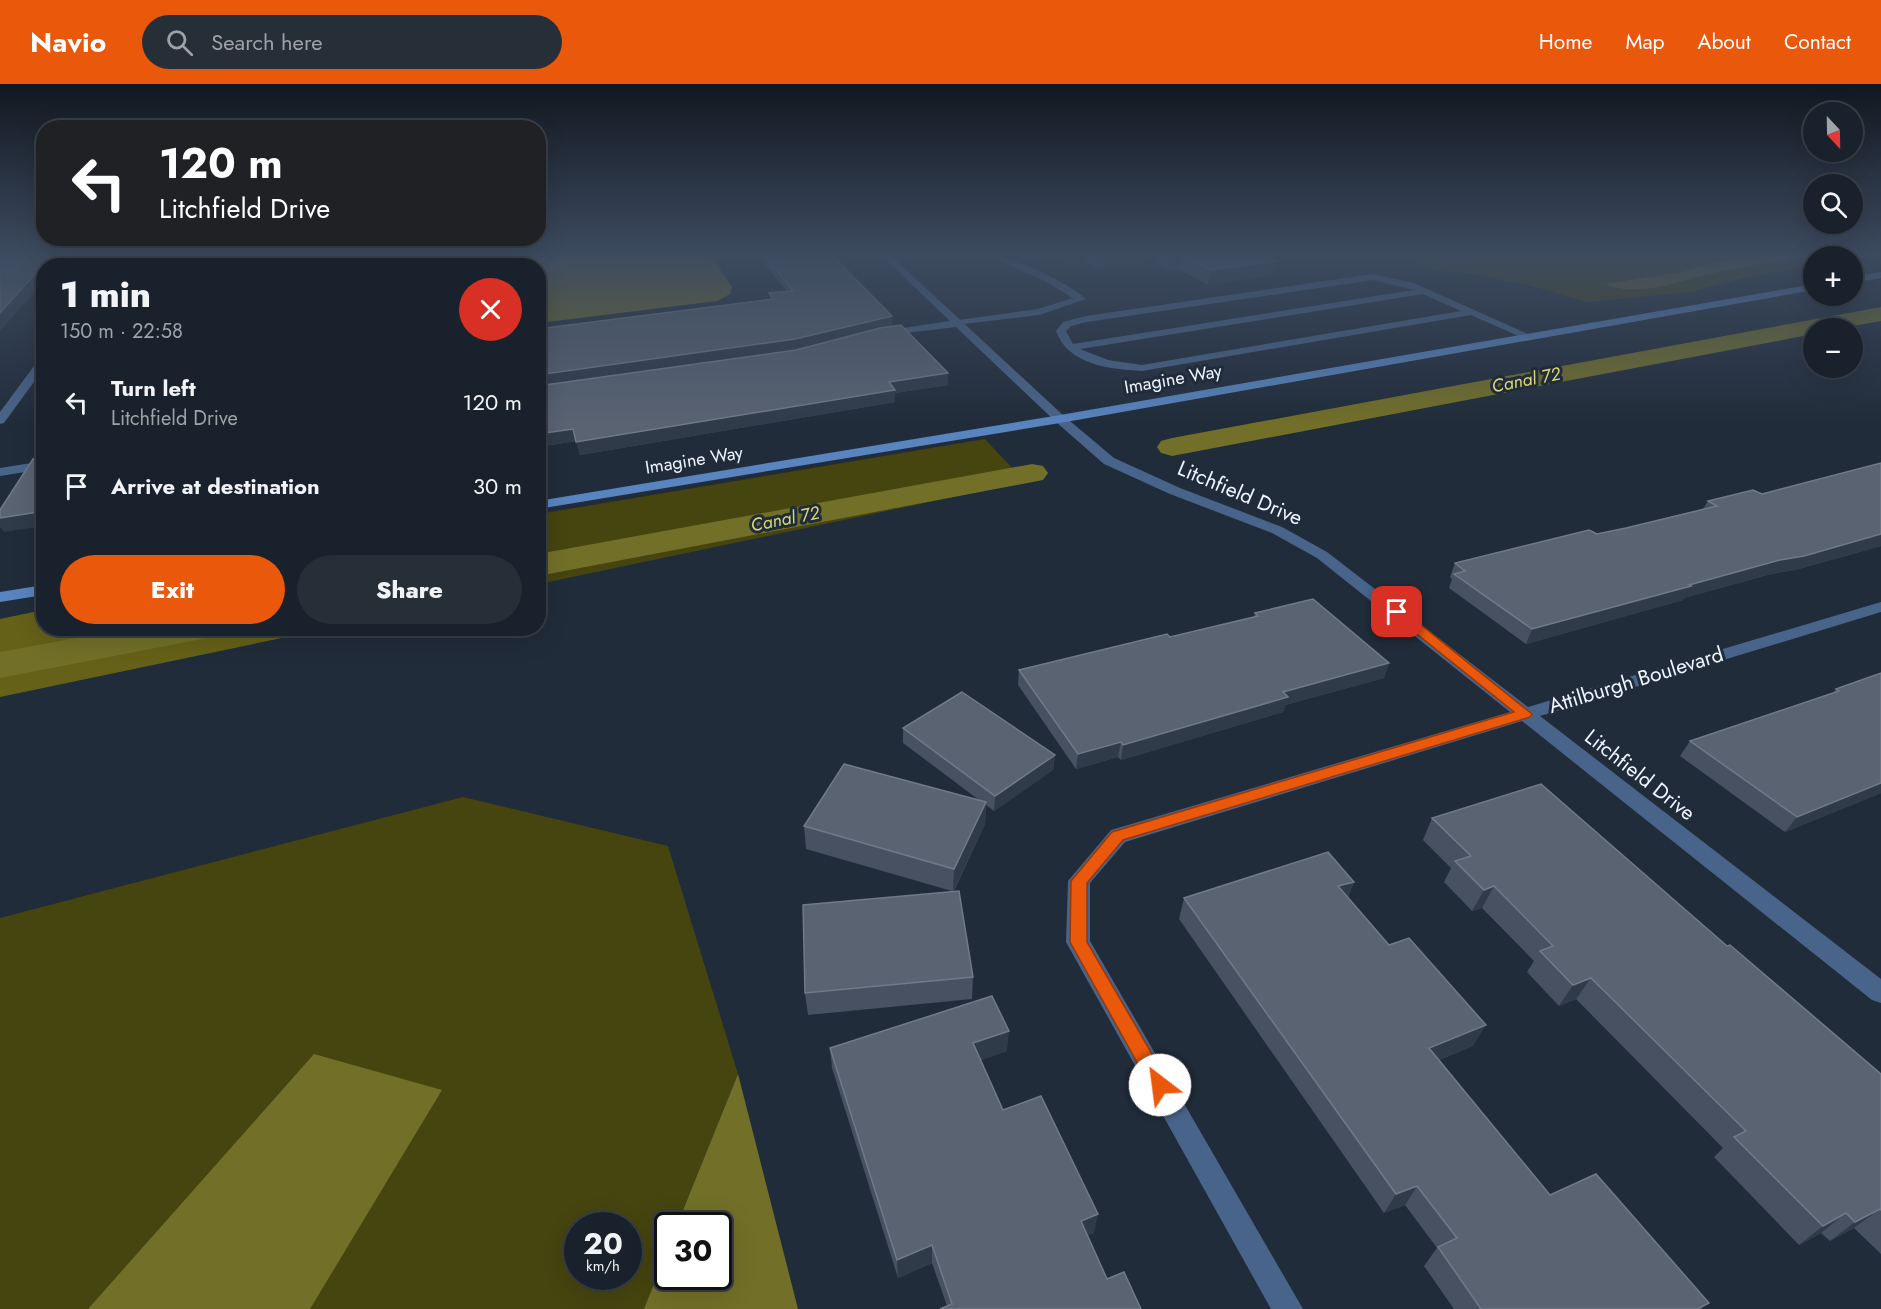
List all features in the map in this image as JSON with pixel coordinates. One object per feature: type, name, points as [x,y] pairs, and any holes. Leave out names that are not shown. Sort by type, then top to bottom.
[{"type":"street","name":"Litchfield Drive","points":[[945,310],[1109,461],[1175,491],[1277,530],[1322,555],[1881,993]]},
{"type":"street","points":[[868,337],[1045,310]]},
{"type":"street","points":[[1145,310],[1067,324],[1061,331],[1061,336],[1072,347],[1095,361],[1142,368],[1472,312]]},
{"type":"street","points":[[1072,347],[1304,310]]},
{"type":"street","points":[[1468,310],[1527,336]]},
{"type":"street","name":"Imagine Way","points":[[546,504],[1060,418],[1678,310]]},
{"type":"street","points":[[0,420],[36,371]]},
{"type":"street","points":[[0,472],[36,466]]},
{"type":"street","points":[[0,597],[36,591]]},
{"type":"street","name":"Attilburgh Boulevard","points":[[1288,1309],[1078,942],[1079,881],[1118,836],[1881,607]]},
{"type":"shaded area","points":[[546,310],[643,310],[546,322]]},
{"type":"shaded area","points":[[985,439],[1025,482],[546,583],[546,513]]},
{"type":"shaded area","points":[[36,611],[36,636],[292,636],[0,697],[0,619]]},
{"type":"shaded area","points":[[463,797],[668,846],[738,1074],[682,1212],[654,1212],[654,1283],[644,1309],[0,1309],[0,918]]},
{"type":"shaded area","points":[[314,1054],[442,1090],[310,1309],[88,1309]]},
{"type":"shaded area","points":[[738,1074],[798,1309],[644,1309],[654,1283],[654,1290],[732,1290],[732,1212],[682,1212]]},
{"type":"building","points":[[686,310],[886,310],[892,316],[795,339],[546,374],[546,328]]},
{"type":"building","points":[[901,325],[948,373],[889,382],[895,390],[576,442],[573,429],[546,433],[546,385],[796,350],[880,328]]},
{"type":"building","points":[[36,458],[36,512],[0,518],[0,510],[33,459]]},
{"type":"building","points":[[1881,463],[1881,534],[1532,629],[1454,574],[1465,571],[1455,563],[1589,530],[1597,534],[1626,528],[1717,506],[1708,501],[1753,490],[1762,494]]},
{"type":"building","points":[[1313,599],[1389,663],[1283,692],[1288,697],[1123,745],[1121,742],[1078,754],[1019,670],[1167,634],[1170,637],[1258,616],[1255,613]]},
{"type":"building","points":[[1881,673],[1881,783],[1797,817],[1690,741],[1839,691],[1836,689]]},
{"type":"building","points":[[962,692],[1055,755],[995,796],[903,728]]},
{"type":"building","points":[[844,764],[986,802],[954,869],[804,826]]},
{"type":"building","points":[[1541,784],[1727,946],[1730,945],[1881,1074],[1881,1210],[1855,1222],[1846,1213],[1823,1226],[1734,1137],[1746,1131],[1591,978],[1573,985],[1540,951],[1553,946],[1494,886],[1484,890],[1455,861],[1471,856],[1432,818]]},
{"type":"building","points":[[1328,852],[1354,882],[1338,886],[1389,945],[1409,938],[1486,1025],[1429,1048],[1550,1195],[1596,1174],[1709,1303],[1697,1309],[1481,1309],[1438,1247],[1457,1238],[1417,1186],[1396,1194],[1184,898]]},
{"type":"building","points":[[959,891],[973,977],[805,993],[803,905]]},
{"type":"building","points":[[992,996],[1009,1031],[973,1043],[1003,1110],[1041,1096],[1098,1214],[1081,1221],[1107,1279],[1124,1272],[1141,1309],[940,1309],[952,1304],[932,1245],[897,1260],[830,1048]]},
{"type":"waterway","name":"Canal 72","points":[[1172,447],[1881,314]]},
{"type":"waterway","name":"Canal 72","points":[[546,564],[1032,473]]},
{"type":"waterway","name":"Canal 72","points":[[0,665],[154,636]]},
{"type":"route","points":[[1160,1085],[1078,942],[1079,881],[1118,836],[1525,714],[1397,612]]}]
